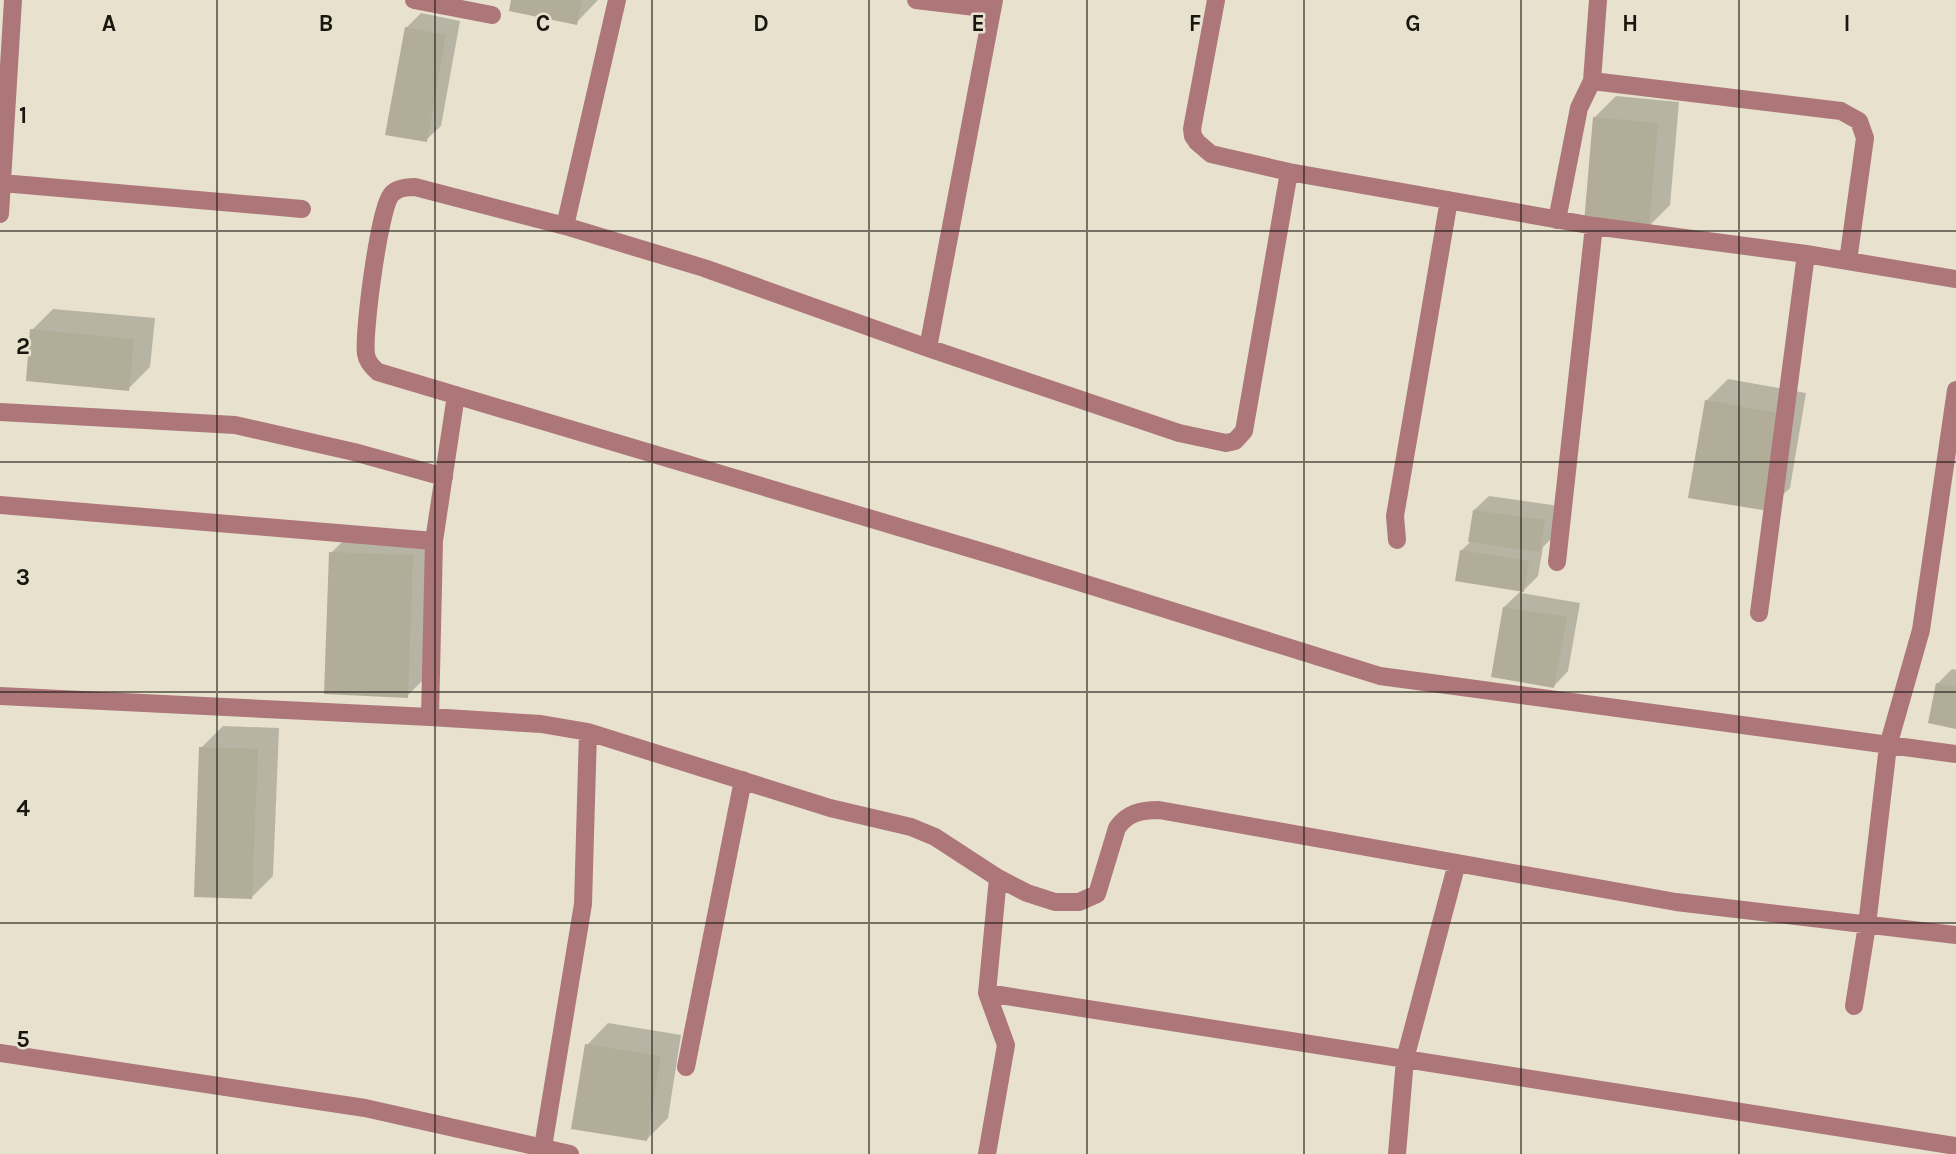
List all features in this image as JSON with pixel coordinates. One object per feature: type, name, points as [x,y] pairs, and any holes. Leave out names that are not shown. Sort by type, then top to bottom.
[{"type":"street","points":[[0,214],[13,0]]},
{"type":"street","points":[[415,0],[492,15]]},
{"type":"street","points":[[565,226],[617,0]]},
{"type":"street","points":[[916,0],[993,4],[928,348]]},
{"type":"street","points":[[1216,0],[1193,136],[1211,154],[1289,172],[1558,220],[1806,254],[1956,279]]},
{"type":"street","points":[[1558,220],[1579,108],[1592,81],[1598,0]]},
{"type":"street","points":[[1592,81],[1841,111],[1859,121],[1865,138],[1848,261]]},
{"type":"street","points":[[1289,172],[1244,431],[1235,441],[1226,443],[1179,433],[704,268],[565,226],[415,187],[401,189],[390,196],[382,215],[367,337],[367,359],[378,372],[983,552],[1380,676],[1956,754]]},
{"type":"street","points":[[2,183],[302,209]]},
{"type":"street","points":[[1397,540],[1395,516],[1449,201]]},
{"type":"street","points":[[1557,562],[1594,226]]},
{"type":"street","points":[[1759,613],[1806,254]]},
{"type":"street","points":[[1854,1006],[1867,925],[1888,746],[1921,631],[1956,390]]},
{"type":"street","points":[[430,717],[434,541],[456,395]]},
{"type":"street","points":[[0,412],[235,425],[354,452],[444,477]]},
{"type":"street","points":[[0,505],[434,541]]},
{"type":"street","points":[[0,696],[430,717],[541,724],[588,732],[830,808],[911,827],[935,837],[998,878],[1027,893],[1055,902],[1079,902],[1097,894],[1117,828],[1123,819],[1139,811],[1151,810],[1676,902],[1956,935]]},
{"type":"street","points":[[543,1147],[583,904],[588,732]]},
{"type":"street","points":[[686,1067],[743,780]]},
{"type":"street","points":[[1396,1154],[1405,1059],[1457,863]]},
{"type":"street","points":[[987,1154],[1006,1045],[987,993],[998,878]]},
{"type":"street","points":[[987,993],[1956,1146]]},
{"type":"street","points":[[0,1053],[365,1108],[570,1154]]},
{"type":"building","points":[[511,0],[582,0],[577,25],[509,11]]},
{"type":"building","points":[[405,27],[446,35],[427,142],[385,135]]},
{"type":"building","points":[[1593,117],[1658,123],[1649,228],[1584,223]]},
{"type":"building","points":[[30,329],[134,339],[129,391],[26,381]]},
{"type":"building","points":[[1705,400],[1785,414],[1769,511],[1688,498]]},
{"type":"building","points":[[1473,510],[1545,520],[1540,552],[1468,542]]},
{"type":"building","points":[[1460,550],[1529,561],[1524,592],[1455,581]]},
{"type":"building","points":[[329,552],[413,555],[408,698],[324,694]]},
{"type":"building","points":[[1503,607],[1567,617],[1554,688],[1491,677]]},
{"type":"building","points":[[1936,683],[1956,687],[1956,729],[1928,723]]},
{"type":"building","points":[[199,747],[258,749],[252,899],[194,897]]},
{"type":"building","points":[[585,1044],[661,1056],[647,1141],[571,1129]]}]
